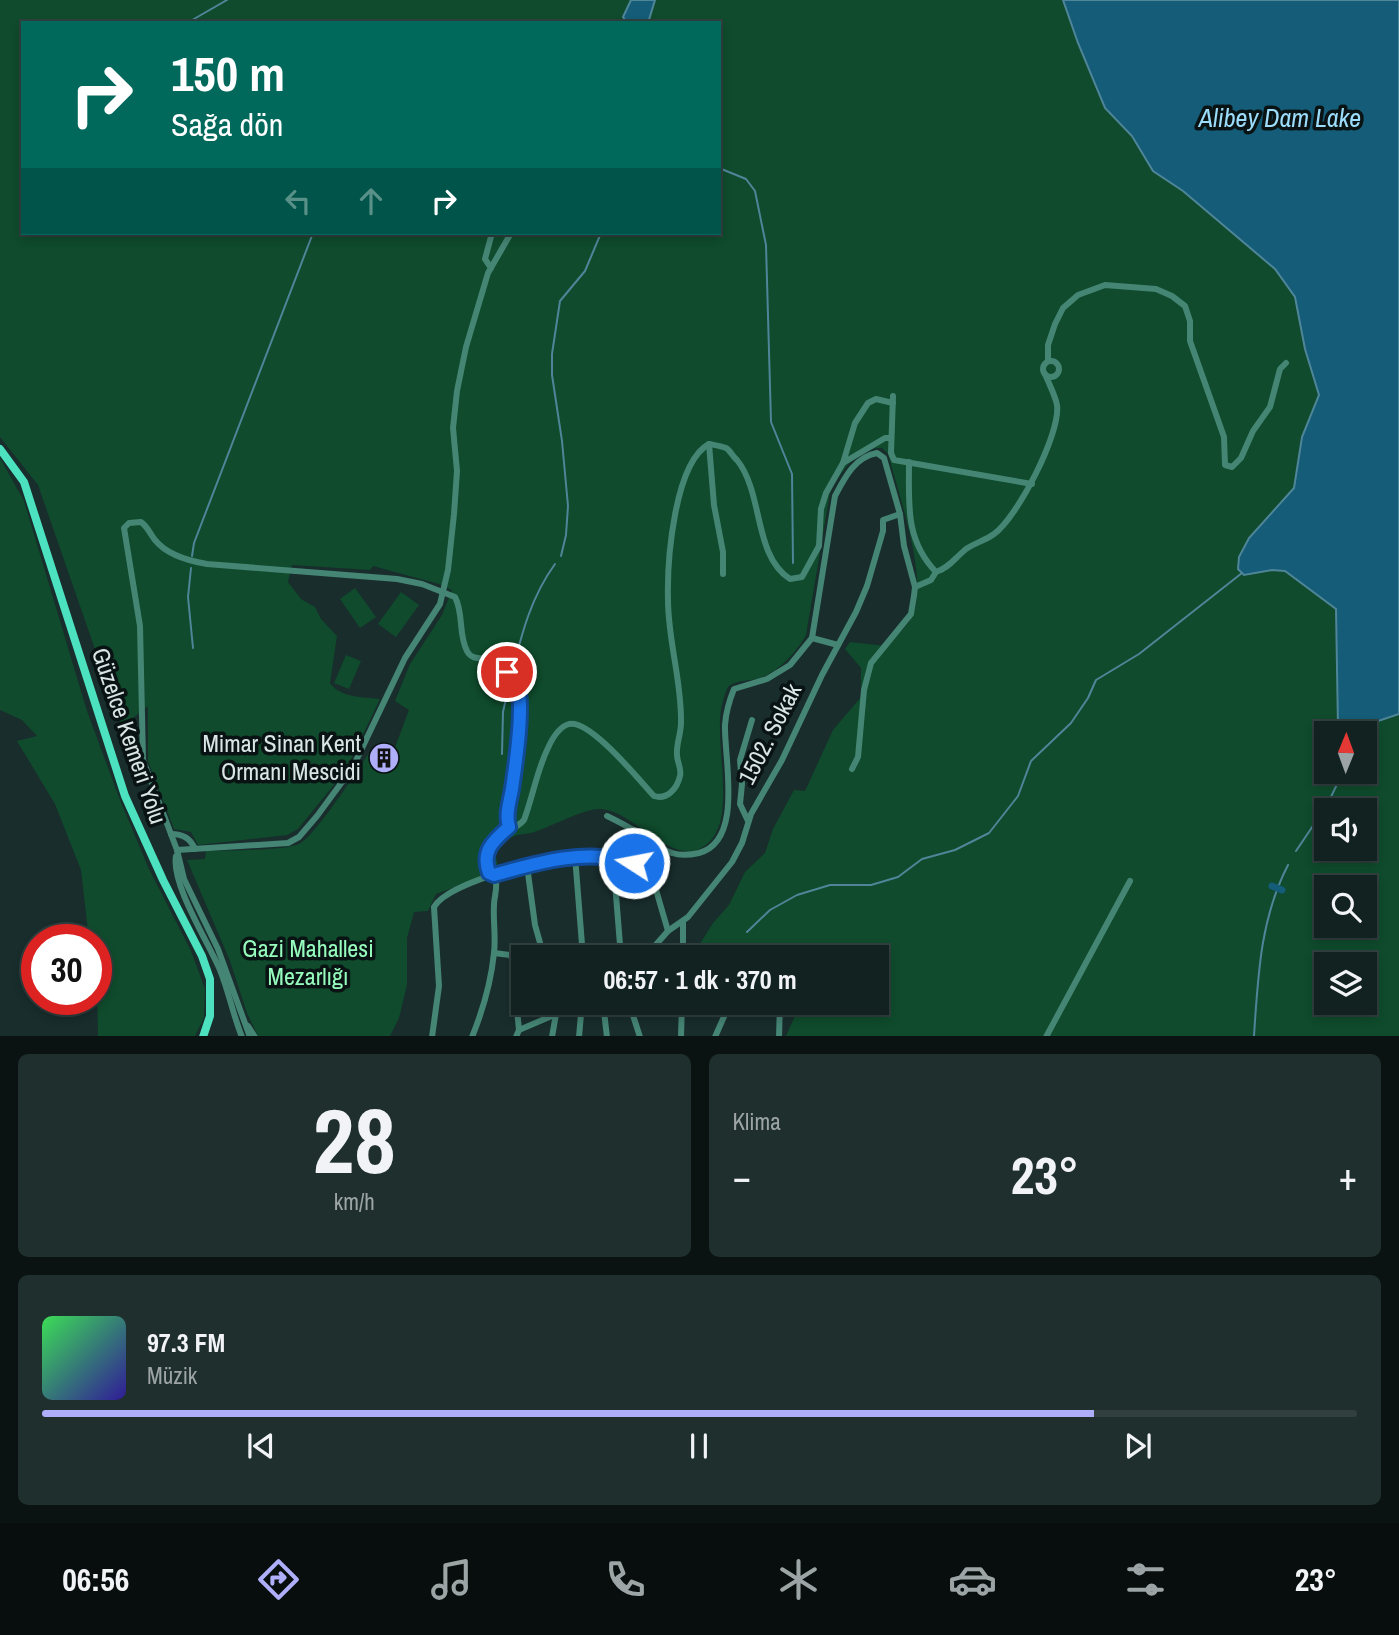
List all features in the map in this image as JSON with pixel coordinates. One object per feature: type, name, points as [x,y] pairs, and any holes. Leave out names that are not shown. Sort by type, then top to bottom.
[{"type":"main road","name":"Güzelce Kemeri Yolu","points":[[0,449],[24,482],[29,495],[125,796],[163,880],[202,956],[210,979],[210,1016],[203,1036]]},
{"type":"street","points":[[491,235],[485,259],[491,268]]},
{"type":"street","points":[[177,850],[288,843],[299,836],[317,817],[353,767],[405,657],[440,604],[444,591],[457,471],[453,428],[457,391],[466,347],[491,268],[510,235]]},
{"type":"street","points":[[915,587],[931,580],[936,572],[943,570],[966,549],[997,533],[1032,484],[1043,460],[1057,405],[1043,367],[1048,361],[1048,345],[1063,308],[1078,295],[1105,285],[1156,289],[1185,306],[1191,321],[1190,341],[1224,437],[1225,465],[1232,467],[1241,458],[1252,431],[1270,407],[1280,369],[1286,363]]},
{"type":"street","points":[[1045,374],[1055,375],[1059,369],[1055,362],[1048,361]]},
{"type":"street","points":[[472,1036],[483,1009],[494,953],[496,881],[487,867],[488,849],[509,827],[516,827],[524,820],[547,749],[557,732],[567,724],[578,724],[604,743],[654,796],[661,798],[668,795],[679,780],[681,772],[677,751],[681,723],[668,602],[669,572],[677,499],[693,458],[701,449],[709,444],[727,449],[742,467],[757,504],[769,555],[780,572],[790,579],[802,577],[819,546],[821,509],[826,493],[843,463],[855,423],[868,402],[876,399],[893,400],[891,457],[894,460],[1032,484]]},
{"type":"street","points":[[843,463],[885,438],[891,438]]},
{"type":"street","points":[[709,444],[714,505],[723,552],[723,574]]},
{"type":"street","points":[[607,816],[671,853],[689,855],[709,850],[719,840],[729,795],[725,726],[727,706],[734,689],[768,680],[790,665],[812,638],[835,496],[844,479],[859,461],[867,455],[877,453],[884,458],[900,514],[904,546],[915,587],[911,614],[871,663],[863,690],[858,757],[852,769]]},
{"type":"street","points":[[909,462],[909,517],[916,544],[936,572]]},
{"type":"street","name":"1502. Sokak","points":[[656,945],[668,931],[683,922],[732,862],[763,789],[782,760],[856,612],[867,586],[883,531],[883,520],[900,514]]},
{"type":"street","points":[[251,1036],[241,1016],[228,974],[184,879],[177,850],[143,760],[140,626],[124,528],[129,523],[141,522],[156,542],[166,550],[199,563],[397,579],[444,591],[455,597],[467,652],[473,658],[492,660],[499,665],[517,684],[519,692],[515,773],[507,816],[509,827]]},
{"type":"street","points":[[812,638],[838,645]]},
{"type":"street","points":[[740,804],[740,760],[752,720]]},
{"type":"street","points":[[729,795],[740,804],[748,821]]},
{"type":"street","points":[[171,834],[189,839],[195,849]]},
{"type":"street","points":[[177,850],[174,863],[178,879],[220,971],[242,1036]]},
{"type":"street","points":[[432,1036],[439,986],[434,907],[439,900],[452,892],[494,875],[527,866],[575,856],[613,858],[634,863],[652,876],[668,931]]},
{"type":"street","points":[[575,856],[582,945]]},
{"type":"street","points":[[613,858],[620,945]]},
{"type":"street","points":[[527,866],[535,925],[541,945]]},
{"type":"street","points":[[1047,1036],[1130,881]]},
{"type":"street","points":[[682,945],[683,922]]},
{"type":"street","points":[[494,953],[510,955],[512,958],[517,1033],[554,1015]]},
{"type":"street","points":[[552,1036],[556,1015]]},
{"type":"street","points":[[579,1036],[580,1015]]},
{"type":"street","points":[[604,1015],[607,1036]]},
{"type":"street","points":[[633,1015],[640,1036]]},
{"type":"street","points":[[681,1036],[682,1015]]},
{"type":"street","points":[[715,1036],[725,1015]]},
{"type":"street","points":[[779,1036],[780,1015]]},
{"type":"green space","name":"Gazi Mahallesi Mezarlığı","points":[[0,0],[631,0],[623,16],[626,21],[21,21],[21,235],[721,235],[721,21],[649,21],[655,0],[1063,0],[1104,108],[1132,136],[1153,171],[1183,191],[1275,269],[1295,297],[1305,349],[1319,395],[1302,437],[1294,488],[1249,538],[1272,570],[1285,571],[1336,609],[1338,721],[1314,721],[1314,784],[1377,784],[1377,723],[1399,714],[1399,1036],[786,1036],[795,1015],[889,1015],[889,945],[701,945],[713,923],[729,905],[745,872],[765,853],[773,829],[794,790],[805,791],[833,730],[861,697],[861,668],[845,649],[850,642],[886,646],[914,613],[917,578],[910,535],[888,454],[882,448],[864,452],[850,463],[830,493],[806,635],[802,642],[774,671],[760,678],[732,684],[726,691],[720,717],[723,777],[721,817],[716,833],[706,845],[693,851],[680,850],[667,845],[614,812],[601,809],[585,812],[506,841],[495,853],[499,871],[436,894],[428,911],[414,912],[407,938],[407,985],[399,1018],[390,1036],[258,1036],[187,860],[205,859],[206,851],[268,849],[299,844],[325,816],[369,753],[382,770],[400,762],[394,750],[409,710],[395,701],[410,664],[442,615],[452,590],[373,566],[370,570],[292,565],[288,582],[301,599],[315,607],[321,619],[337,636],[330,683],[346,694],[380,699],[346,770],[298,829],[287,835],[198,845],[191,832],[174,829],[148,761],[148,706],[122,727],[38,485],[0,437]]},
{"type":"green space","points":[[0,458],[24,501],[87,711],[120,800],[148,867],[191,951],[205,989],[204,1018],[195,1036],[98,1036],[98,1015],[112,1015],[112,924],[87,924],[81,870],[55,804],[17,741],[37,736],[22,720],[0,710]]},
{"type":"green space","points":[[355,588],[376,617],[360,628],[340,599]]},
{"type":"green space","points":[[401,592],[419,605],[396,637],[378,624]]},
{"type":"green space","points":[[346,655],[361,661],[349,689],[334,683]]},
{"type":"water","points":[[631,0],[655,0],[649,21],[626,21],[623,17]]},
{"type":"water","name":"Alibey Dam Lake","points":[[1063,0],[1399,0],[1399,714],[1377,721],[1338,721],[1336,609],[1285,571],[1272,570],[1244,575],[1238,569],[1239,557],[1249,538],[1294,488],[1302,437],[1319,395],[1305,349],[1295,297],[1275,269],[1183,191],[1153,171],[1132,136],[1105,108]]},
{"type":"waterway","points":[[190,21],[227,0]]},
{"type":"waterway","points":[[721,169],[746,179],[755,191],[766,245],[771,422],[792,474],[793,563]]},
{"type":"waterway","points":[[192,556],[194,543],[312,235]]},
{"type":"waterway","points":[[561,556],[568,506],[552,375],[552,354],[560,301],[585,271],[600,235]]},
{"type":"waterway","points":[[512,672],[533,602],[555,564]]},
{"type":"waterway","points":[[191,568],[188,597],[193,648]]},
{"type":"waterway","points":[[747,932],[770,910],[797,895],[830,885],[871,885],[898,877],[922,859],[955,850],[989,833],[1018,796],[1031,761],[1071,723],[1088,698],[1096,680],[1139,654],[1242,573]]},
{"type":"waterway","points":[[502,754],[503,712],[509,685]]},
{"type":"waterway","points":[[1296,851],[1327,805],[1337,784]]},
{"type":"waterway","points":[[1254,1036],[1259,970],[1266,927],[1271,906],[1288,865]]},
{"type":"waterway","points":[[1272,886],[1282,890]]},
{"type":"place","name":"Mimar Sinan Kent Ormanı Mescidi","points":[[384,758]]},
{"type":"route","points":[[507,672],[517,684],[519,692],[515,773],[507,816],[509,827],[488,849],[486,858],[489,873],[494,875],[544,862],[584,856],[634,863]]}]
